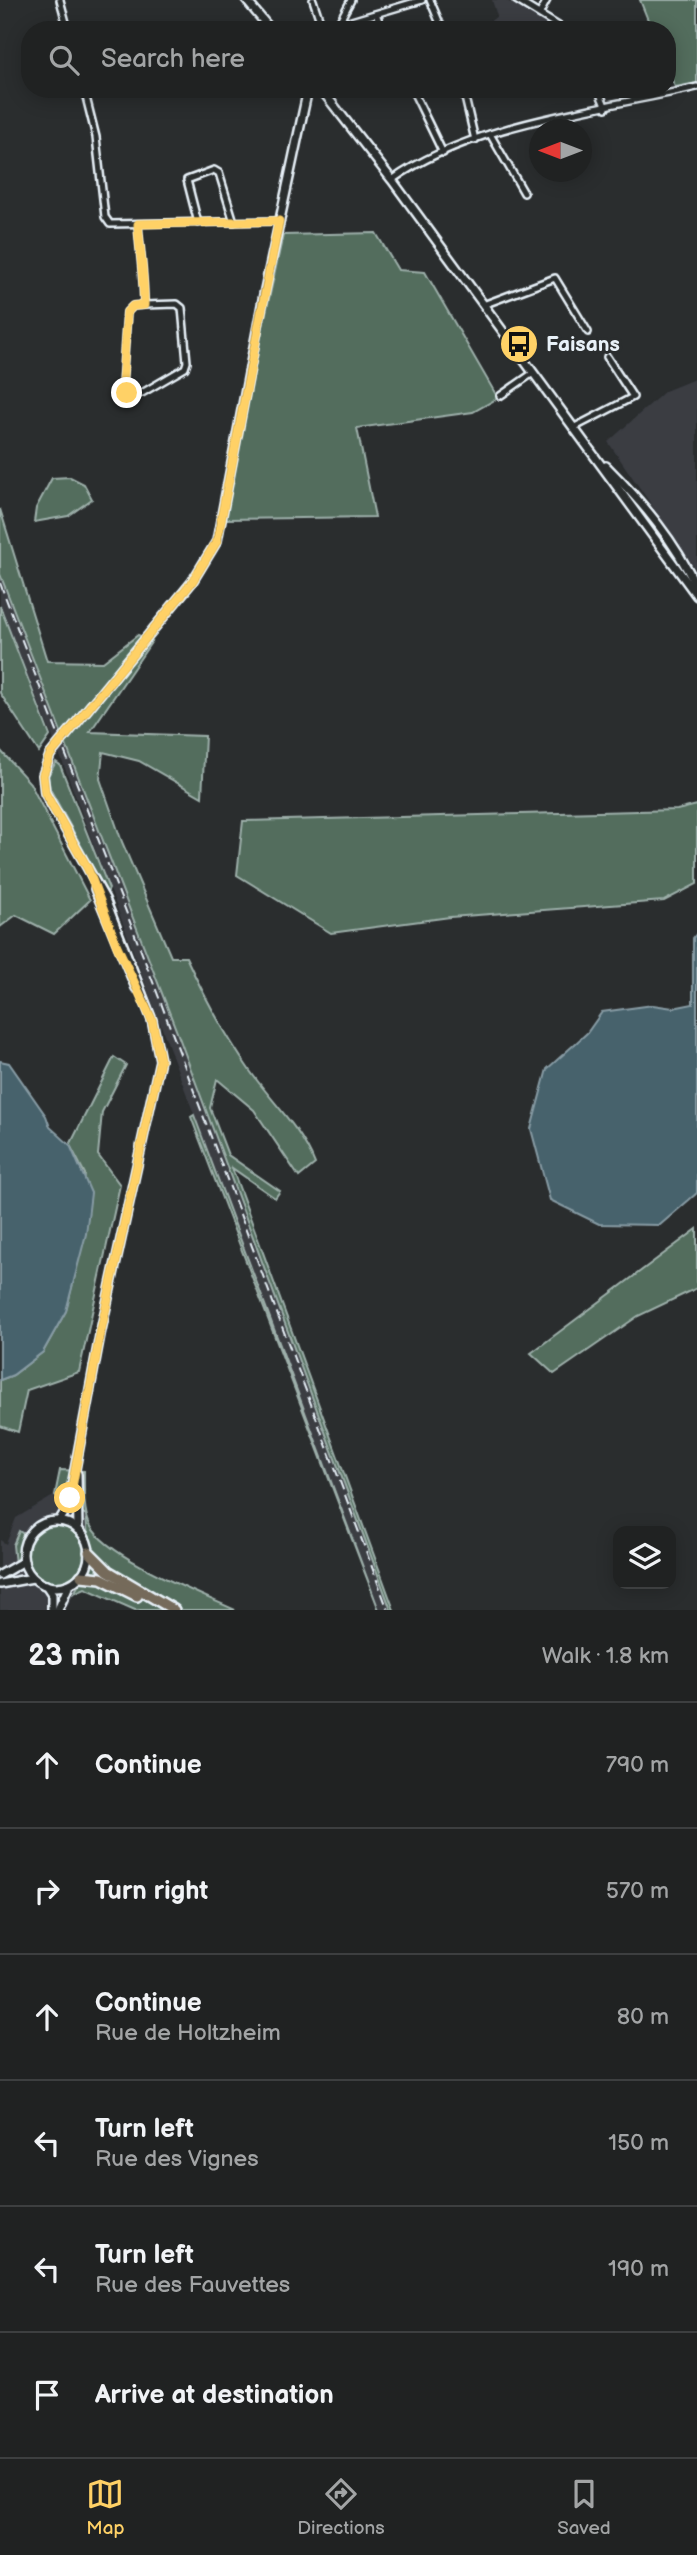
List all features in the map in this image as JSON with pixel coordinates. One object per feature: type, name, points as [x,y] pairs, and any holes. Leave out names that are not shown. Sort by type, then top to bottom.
[{"type":"highway","points":[[89,1552],[108,1571],[174,1610]]},
{"type":"highway","points":[[81,1576],[101,1578],[165,1610]]},
{"type":"main road","points":[[246,0],[264,21]]},
{"type":"main road","points":[[59,1521],[68,1507],[143,1135],[159,1077],[160,1052],[152,1020],[105,899],[45,793],[43,780],[46,764],[192,582],[213,549],[221,526],[264,294],[306,98]]},
{"type":"main road","points":[[328,98],[392,180],[573,428],[594,455],[667,534],[687,563],[697,588]]},
{"type":"main road","points":[[626,491],[697,596]]},
{"type":"main road","points":[[648,526],[655,520]]},
{"type":"main road","points":[[659,540],[667,534]]},
{"type":"main road","points":[[58,1610],[69,1585],[81,1576],[89,1552],[78,1530],[80,1437]]},
{"type":"main road","points":[[52,1610],[52,1594],[46,1586],[33,1578],[24,1561],[24,1547],[30,1535],[46,1523],[59,1521],[78,1530]]},
{"type":"main road","points":[[0,1576],[24,1561]]},
{"type":"main road","points":[[0,1584],[33,1578]]},
{"type":"main road","points":[[46,1586],[69,1585]]},
{"type":"street","points":[[60,0],[66,21]]},
{"type":"street","points":[[313,0],[320,21]]},
{"type":"street","points":[[340,21],[351,0]]},
{"type":"street","points":[[347,8],[353,20],[422,0]]},
{"type":"street","points":[[430,0],[439,21]]},
{"type":"street","points":[[516,0],[552,21]]},
{"type":"street","points":[[540,13],[547,0]]},
{"type":"street","points":[[376,14],[379,21]]},
{"type":"street","points":[[676,92],[697,87]]},
{"type":"street","points":[[86,98],[96,137],[105,217],[110,224],[279,221]]},
{"type":"street","points":[[416,98],[443,153]]},
{"type":"street","points":[[465,98],[475,141]]},
{"type":"street","points":[[602,98],[606,108]]},
{"type":"street","points":[[392,180],[410,167],[490,134],[649,98]]},
{"type":"street","points":[[490,134],[524,193]]},
{"type":"street","points":[[198,223],[187,180],[214,170],[219,173],[234,222]]},
{"type":"street","points":[[138,224],[139,248],[143,256],[144,305]]},
{"type":"street","points":[[484,305],[555,278],[588,332]]},
{"type":"street","points":[[177,303],[182,308],[187,362],[185,368],[142,393],[127,393],[122,386],[127,312],[133,306],[144,305],[177,303]]},
{"type":"street","points":[[573,428],[633,397],[607,357]]},
{"type":"street","points":[[500,397],[533,373]]},
{"type":"shaded area","points":[[492,0],[505,0],[544,21],[491,21],[497,16]]},
{"type":"shaded area","points":[[697,378],[697,571],[608,442],[665,391]]},
{"type":"shaded area","points":[[0,574],[180,1040],[391,1610],[379,1610],[63,763],[0,606]]},
{"type":"shaded area","points":[[55,1495],[86,1515],[90,1565],[65,1610],[0,1610],[0,1540],[6,1544],[16,1518]]},
{"type":"green space","points":[[640,0],[697,0],[697,83],[676,87],[676,21],[648,21]]},
{"type":"green space","points":[[376,233],[398,270],[425,272],[498,398],[473,412],[357,428],[375,517],[226,519],[237,445],[283,235]]},
{"type":"green space","points":[[70,477],[84,484],[92,499],[68,516],[34,522],[36,508],[52,478]]},
{"type":"green space","points":[[0,509],[47,661],[103,662],[138,635],[152,641],[90,732],[205,736],[202,797],[139,761],[103,752],[100,779],[122,842],[171,957],[186,957],[232,1043],[250,1071],[294,1127],[315,1164],[299,1177],[254,1110],[217,1079],[210,1108],[228,1155],[280,1191],[275,1198],[232,1168],[394,1610],[391,1610],[180,1040],[0,574]]},
{"type":"green space","points":[[0,606],[50,736],[39,752],[0,693]]},
{"type":"green space","points":[[0,750],[30,783],[90,900],[54,934],[16,915],[0,927]]},
{"type":"green space","points":[[56,762],[60,765],[109,889],[107,893],[50,789],[48,776]]},
{"type":"green space","points":[[697,805],[697,884],[664,901],[450,917],[331,933],[237,875],[243,821],[677,810]]},
{"type":"green space","points":[[114,1057],[126,1065],[102,1112],[98,1155],[120,1185],[79,1372],[27,1390],[18,1432],[0,1426],[0,1380],[13,1375],[43,1352],[66,1311],[75,1274],[85,1174],[70,1145]]},
{"type":"green space","points":[[194,1115],[379,1610],[191,1117]]},
{"type":"green space","points":[[697,1229],[697,1288],[638,1316],[554,1374],[531,1353]]},
{"type":"green space","points":[[60,1470],[84,1471],[84,1499],[90,1525],[115,1550],[156,1574],[235,1610],[135,1610],[85,1588],[74,1593],[90,1565],[86,1515],[55,1495]]},
{"type":"green space","points":[[50,1526],[62,1526],[76,1534],[84,1548],[82,1565],[76,1574],[62,1582],[50,1582],[33,1570],[28,1560],[28,1548],[40,1531]]},
{"type":"green space","points":[[19,1531],[25,1535],[15,1564],[13,1545]]},
{"type":"water","points":[[697,933],[697,1193],[660,1225],[599,1224],[550,1200],[531,1129],[547,1069],[587,1033],[602,1012],[653,1005],[673,1008],[693,1004],[693,938]]},
{"type":"water","points":[[0,1061],[9,1063],[46,1116],[50,1127],[70,1145],[91,1193],[86,1234],[66,1311],[43,1352],[13,1375],[0,1380]]},
{"type":"railway","points":[[0,583],[161,1003],[388,1610]]},
{"type":"place","name":"Faisans","points":[[519,344]]},
{"type":"route","points":[[70,1498],[100,1335],[143,1135],[159,1077],[160,1060],[152,1020],[133,984],[88,869],[45,793],[43,775],[50,755],[192,582],[217,541],[234,442],[279,221],[138,224],[139,248],[143,256],[144,305],[133,306],[127,312],[122,386],[127,393]]}]
